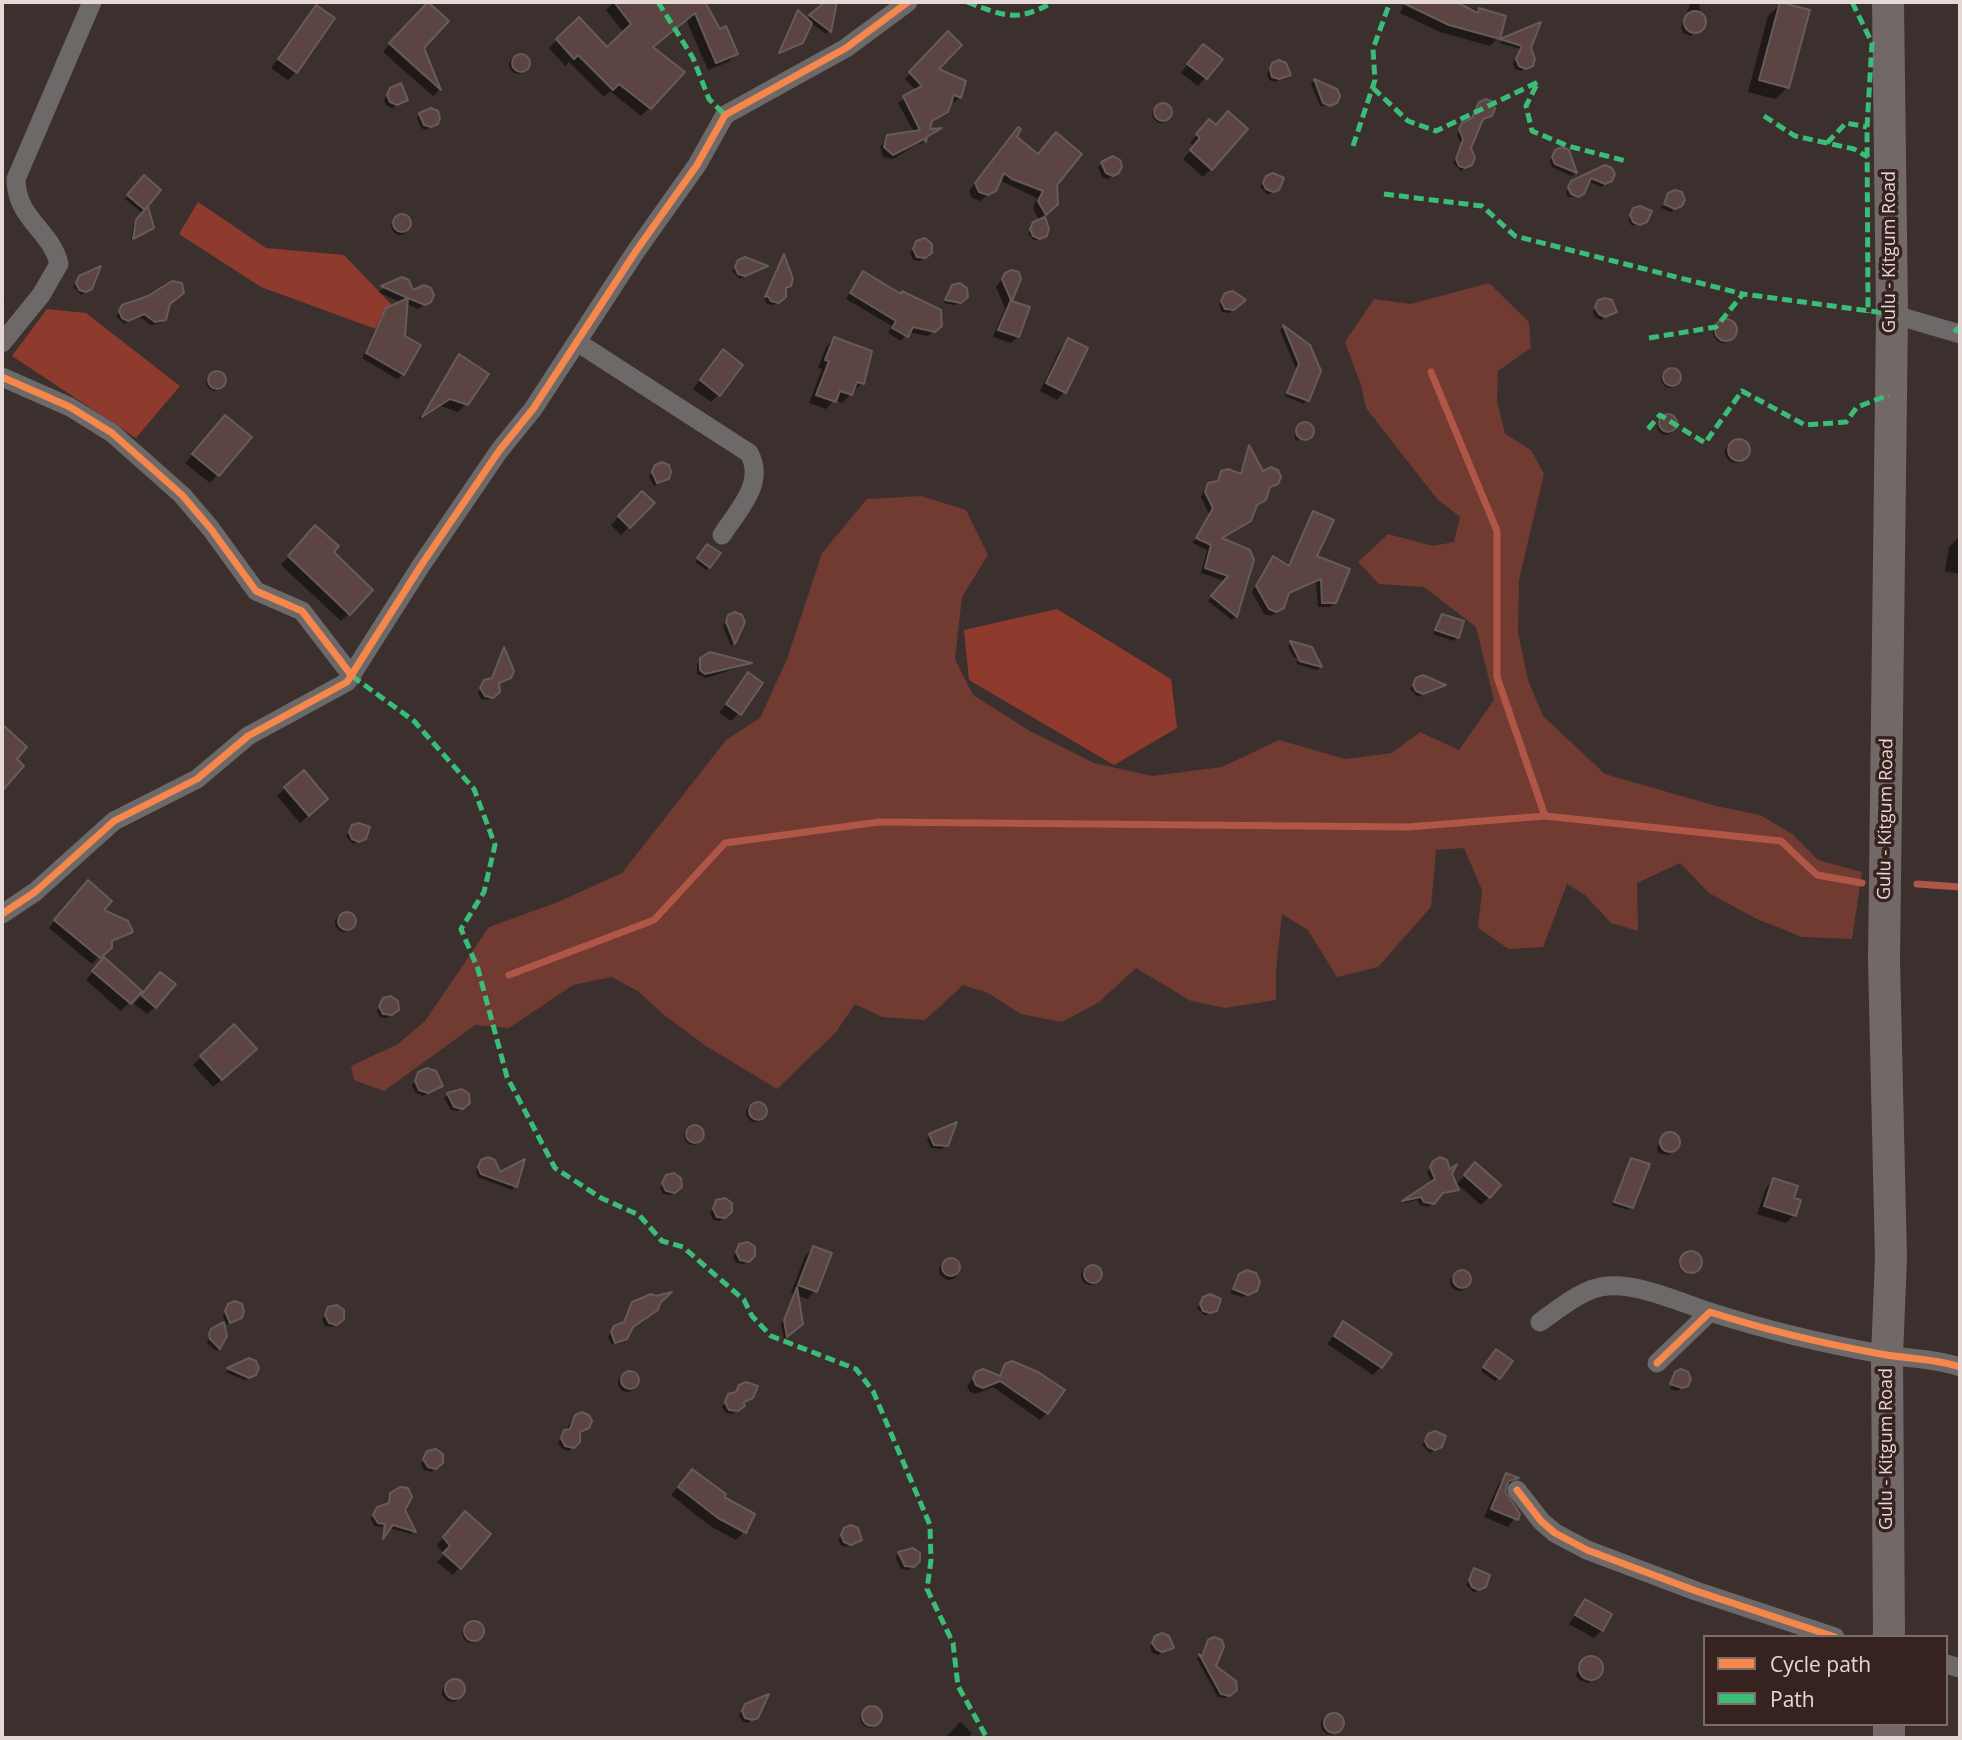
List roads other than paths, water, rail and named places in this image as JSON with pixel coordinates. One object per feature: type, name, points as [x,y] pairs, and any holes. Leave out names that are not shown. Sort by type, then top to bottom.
[{"type":"main road","name":"Gulu - Kitgum Road","points":[[1888,2],[1892,314],[1884,960],[1891,1258],[1887,1355],[1889,1635]]},
{"type":"street","points":[[2,343],[41,295],[59,264],[55,253],[20,205],[16,178],[92,2]]},
{"type":"street","points":[[2,914],[44,885],[114,821],[197,779],[248,736],[347,682],[422,564],[697,165],[725,115],[846,48],[908,2]]},
{"type":"street","points":[[1892,314],[1960,334]]},
{"type":"street","points":[[577,342],[749,453],[755,465],[754,485],[722,536]]},
{"type":"street","points":[[2,377],[70,407],[112,433],[182,495],[211,529],[256,591],[302,611],[352,676]]},
{"type":"street","points":[[1540,1322],[1590,1291],[1608,1286],[1652,1293],[1783,1336],[1887,1355],[1926,1357],[1960,1367]]},
{"type":"street","points":[[1657,1363],[1710,1312]]},
{"type":"street","points":[[1517,1490],[1541,1521],[1555,1533],[1587,1550],[1696,1591],[1829,1635]]},
{"type":"waterway","points":[[1431,372],[1497,531],[1497,677],[1545,816]]},
{"type":"waterway","points":[[509,975],[654,920],[725,843],[879,822],[1408,827],[1545,816],[1781,841],[1817,875],[1862,883]]},
{"type":"waterway","points":[[1917,884],[1960,887]]}]
